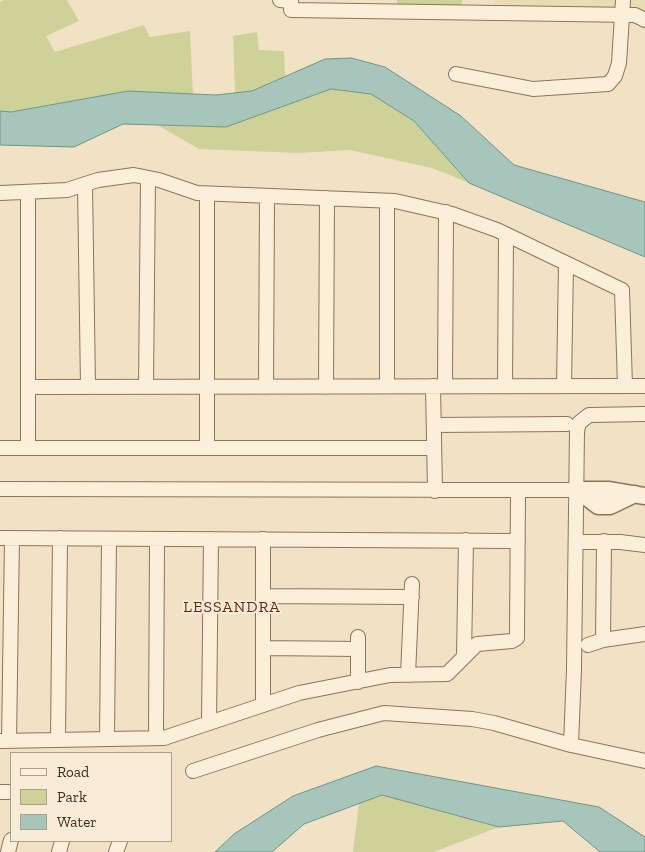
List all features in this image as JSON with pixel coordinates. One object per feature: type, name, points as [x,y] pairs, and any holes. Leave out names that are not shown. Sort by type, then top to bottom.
[{"type":"street","points":[[280,0],[291,1],[291,10],[623,15],[640,16],[645,20]]},
{"type":"street","points":[[456,74],[533,89],[608,84],[615,76],[619,63],[623,0]]},
{"type":"street","points":[[0,194],[67,190],[98,180],[134,175],[197,194],[387,201],[446,212],[506,235],[622,290],[625,386]]},
{"type":"street","points":[[146,387],[148,178]]},
{"type":"street","points":[[85,184],[88,387]]},
{"type":"street","points":[[28,193],[28,447]]},
{"type":"street","points":[[207,194],[207,447]]},
{"type":"street","points":[[266,387],[267,196]]},
{"type":"street","points":[[326,387],[327,198]]},
{"type":"street","points":[[387,201],[387,386]]},
{"type":"street","points":[[435,491],[434,425],[439,386],[446,212]]},
{"type":"street","points":[[505,386],[506,235]]},
{"type":"street","points":[[564,386],[566,264]]},
{"type":"street","points":[[28,387],[645,386]]},
{"type":"street","points":[[571,745],[579,424],[589,415],[597,413],[645,414]]},
{"type":"street","points":[[434,425],[566,424]]},
{"type":"street","points":[[0,448],[434,448]]},
{"type":"street","points":[[0,489],[608,490],[640,495]]},
{"type":"street","points":[[518,490],[518,541],[517,638],[505,642],[477,644],[447,674],[390,675],[299,692],[164,738],[5,741],[6,538],[518,541]]},
{"type":"street","points":[[58,740],[60,538]]},
{"type":"street","points":[[107,739],[109,538]]},
{"type":"street","points":[[156,539],[156,738]]},
{"type":"street","points":[[209,723],[211,539]]},
{"type":"street","points":[[263,539],[263,705]]},
{"type":"street","points":[[464,657],[466,540]]},
{"type":"street","points":[[603,640],[604,541]]},
{"type":"street","points":[[579,542],[604,541],[645,545]]},
{"type":"street","points":[[263,596],[412,591],[408,675]]},
{"type":"street","points":[[588,645],[603,640],[645,634]]},
{"type":"street","points":[[263,648],[358,643],[358,682]]},
{"type":"street","points":[[192,771],[318,730],[384,713],[472,719],[571,745],[645,761]]},
{"type":"shaded area","points":[[495,0],[645,0],[645,15],[495,11]]},
{"type":"green space","points":[[4,0],[67,0],[79,21],[46,36],[55,52],[144,25],[150,37],[190,31],[193,94],[128,91],[11,112],[0,111],[0,2]]},
{"type":"green space","points":[[397,0],[462,0],[462,10],[397,9]]},
{"type":"green space","points":[[257,32],[259,50],[284,51],[285,76],[252,91],[235,93],[233,36]]},
{"type":"green space","points":[[331,89],[371,94],[414,121],[469,183],[432,168],[350,150],[298,153],[199,149],[159,126],[226,127]]},
{"type":"green space","points":[[382,795],[499,827],[434,852],[353,852],[359,803]]},
{"type":"water","points":[[351,58],[385,67],[461,116],[514,165],[645,202],[645,257],[469,183],[414,121],[371,94],[331,89],[226,127],[123,124],[74,147],[0,145],[0,111],[11,112],[128,91],[216,95],[252,91],[325,59]]},
{"type":"water","points":[[376,766],[599,807],[645,837],[645,852],[600,852],[563,821],[499,827],[382,795],[304,824],[272,852],[215,852],[234,834],[293,796]]},
{"type":"district","name":"LESSANDRA","points":[[232,607]]}]
